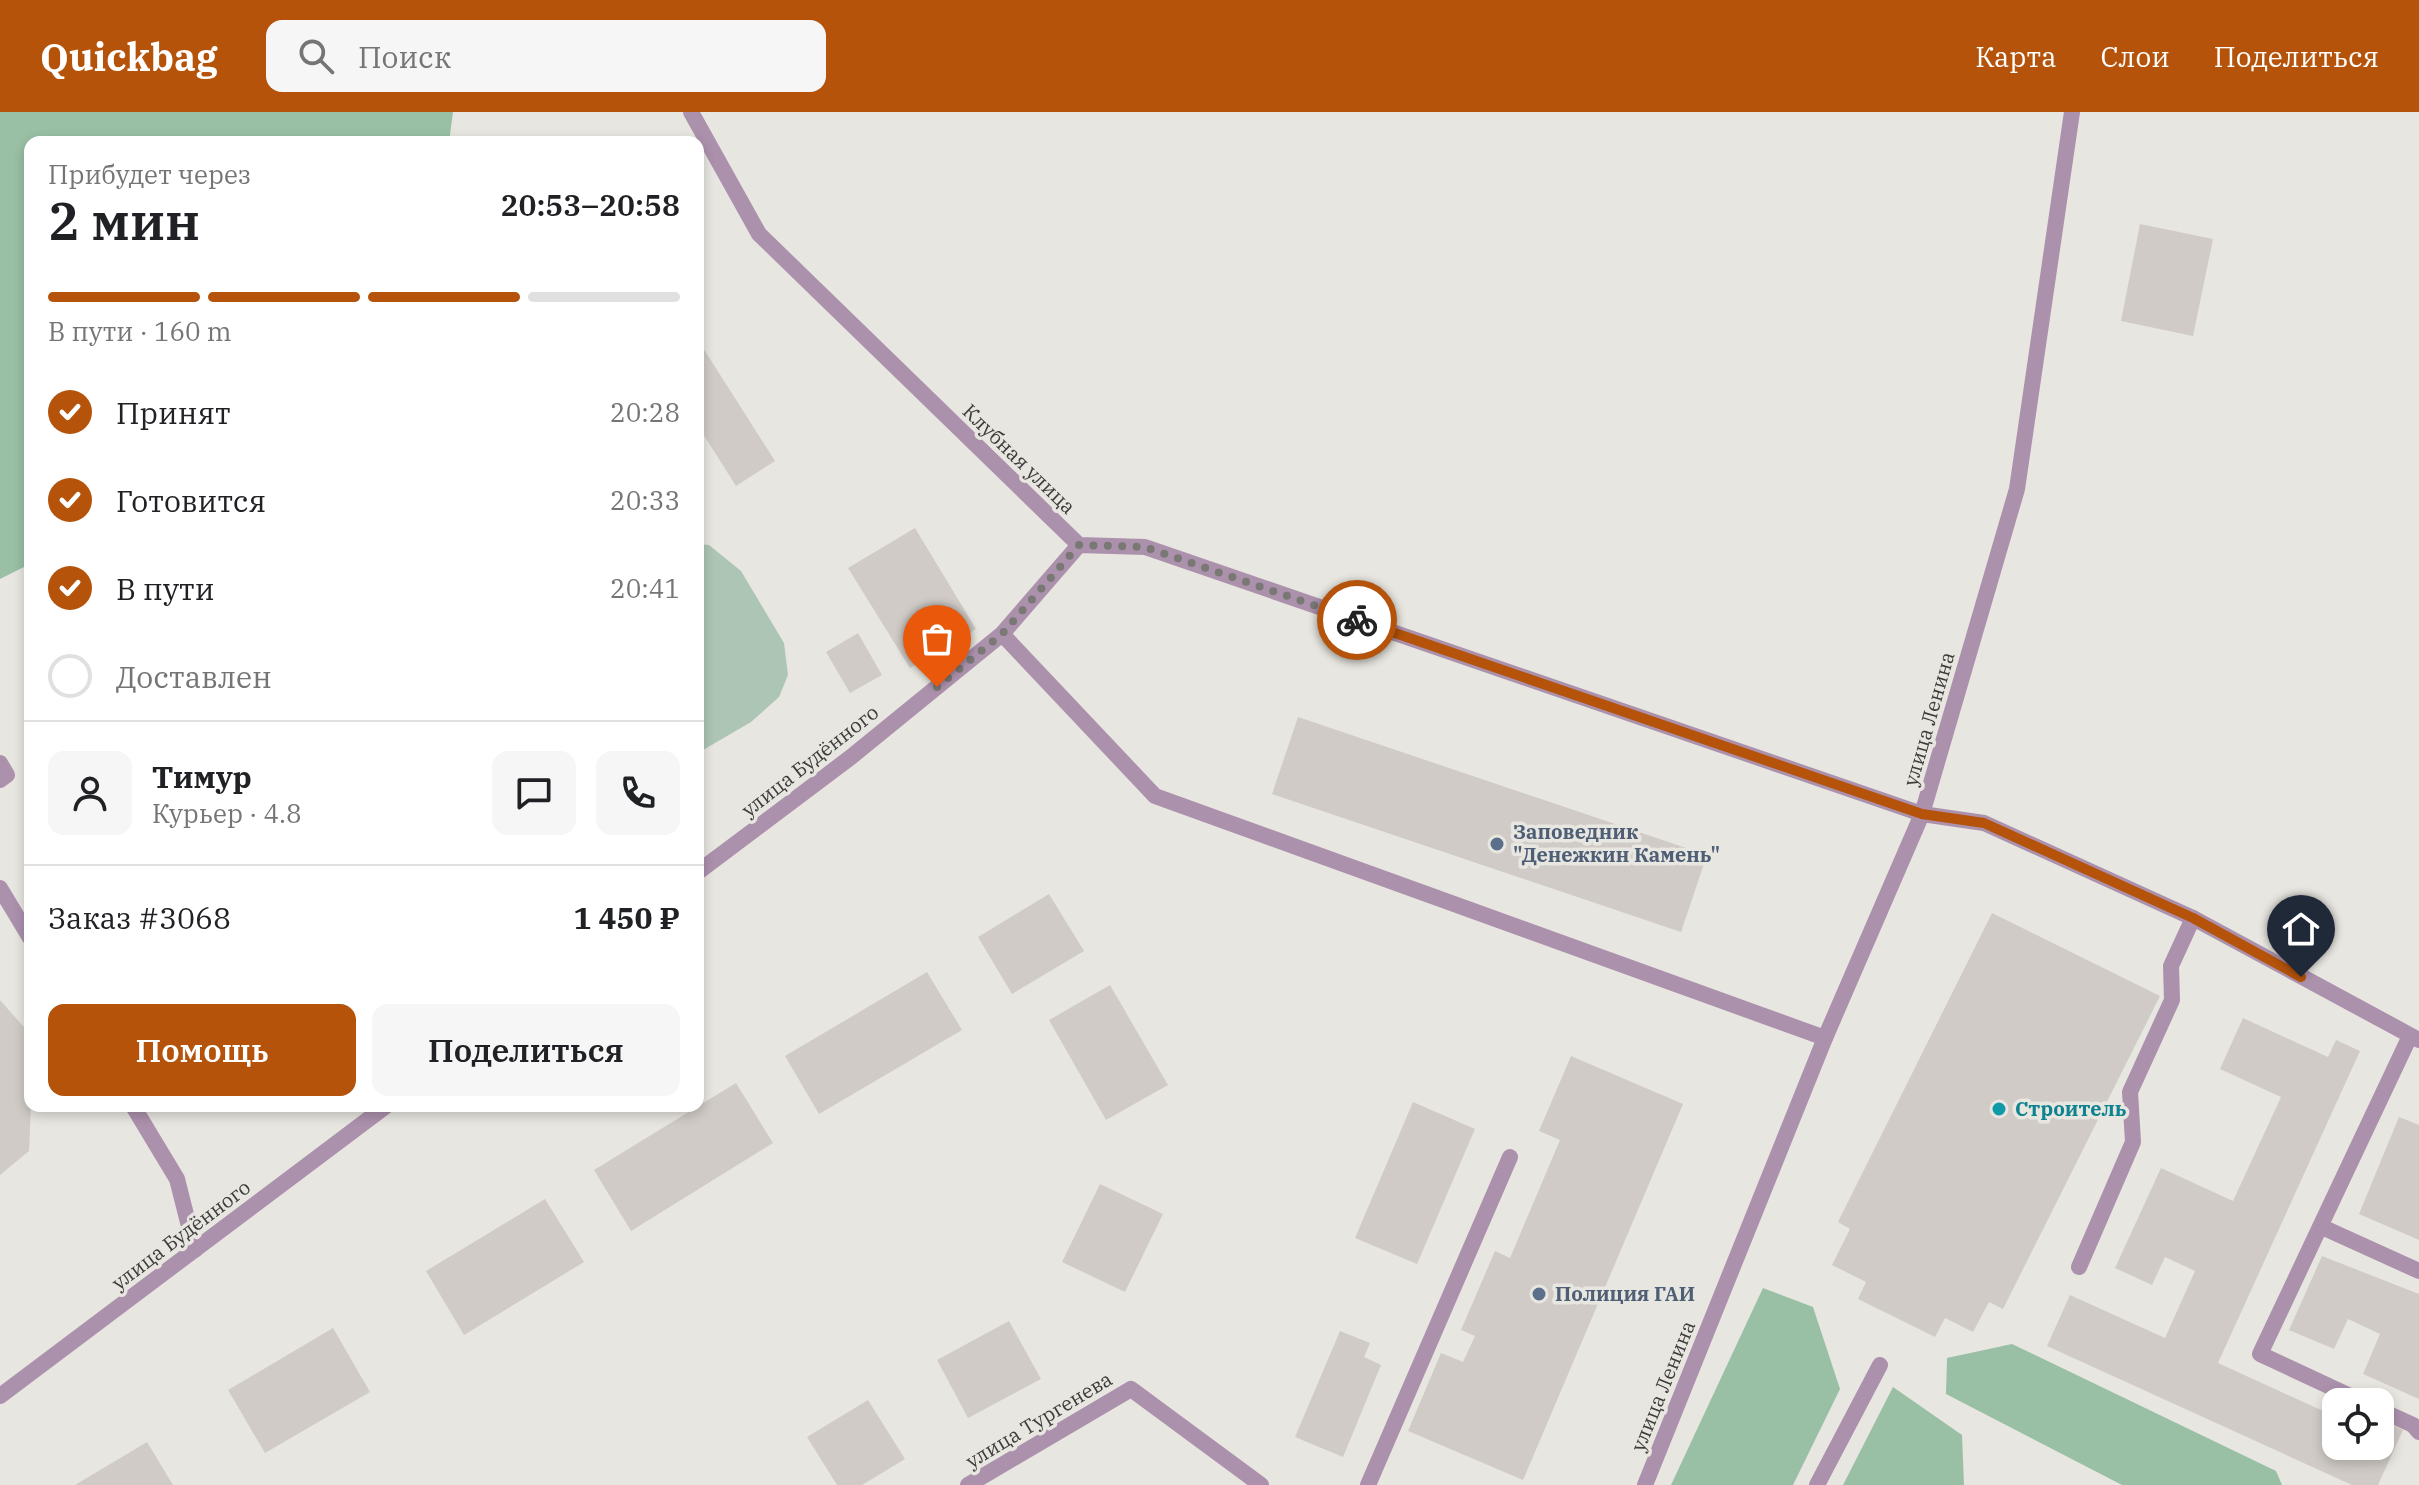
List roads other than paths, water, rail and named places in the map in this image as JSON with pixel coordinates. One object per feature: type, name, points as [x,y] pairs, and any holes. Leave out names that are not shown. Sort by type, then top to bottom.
[{"type":"street","name":"Клубная улица","points":[[691,112],[759,234],[1079,545]]},
{"type":"street","name":"улица Ленина","points":[[1645,1485],[1825,1038],[1922,814],[2017,489],[2072,112]]},
{"type":"street","name":"улица Будённого","points":[[704,867],[851,757],[1002,634],[1079,545]]},
{"type":"street","points":[[1079,545],[1145,547],[1922,814],[1984,823],[2193,918],[2415,1038],[2260,1354],[2333,1388]]},
{"type":"street","points":[[1002,634],[1155,796],[1825,1038]]},
{"type":"street","points":[[0,763],[7,775],[0,780]]},
{"type":"street","points":[[0,888],[24,928]]},
{"type":"street","points":[[2079,1267],[2133,1142],[2130,1092],[2172,1000],[2171,966],[2193,918]]},
{"type":"street","points":[[137,1112],[177,1179],[195,1250]]},
{"type":"street","name":"улица Будённого","points":[[0,1396],[378,1112]]},
{"type":"street","points":[[1368,1485],[1510,1157]]},
{"type":"street","points":[[2322,1227],[2419,1271]]},
{"type":"street","points":[[1817,1485],[1880,1365]]},
{"type":"street","name":"улица Тургенева","points":[[968,1485],[1131,1389],[1261,1485]]},
{"type":"street","points":[[2394,1416],[2413,1425],[2419,1432]]},
{"type":"place","name":"Заповедник \"Денежкин Камень\"","points":[[1497,844]]},
{"type":"place","name":"Строитель","points":[[1999,1109]]},
{"type":"place","name":"Полиция ГАИ","points":[[1539,1294]]}]
